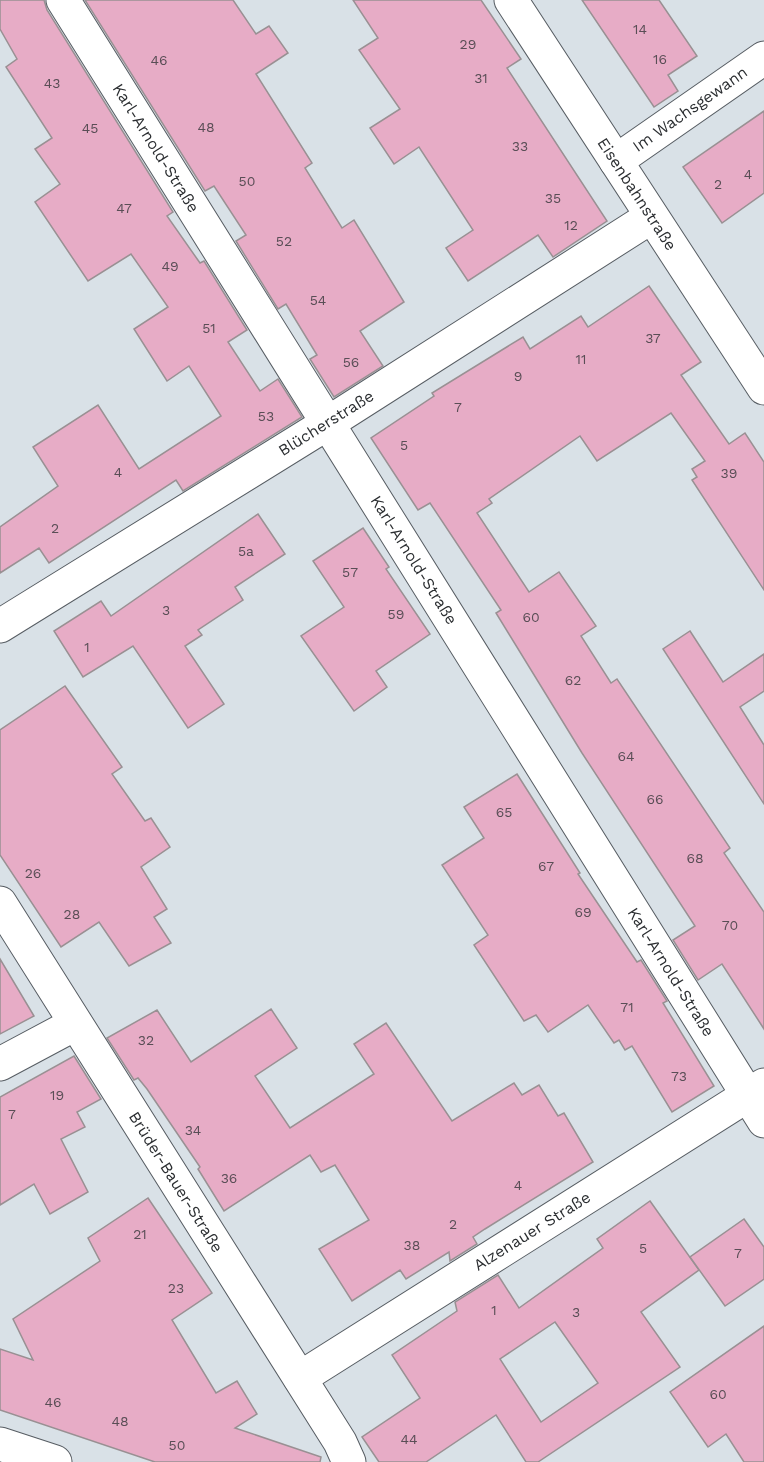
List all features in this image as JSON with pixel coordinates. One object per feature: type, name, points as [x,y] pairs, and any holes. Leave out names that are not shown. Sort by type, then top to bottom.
[{"type":"street","name":"Karl-Arnold-Straße","points":[[63,0],[328,423],[759,1100]]},
{"type":"street","name":"Eisenbahnstraße","points":[[511,0],[764,388]]},
{"type":"street","name":"Im Wachsgewann","points":[[616,160],[764,58]]},
{"type":"street","name":"Blücherstraße","points":[[0,626],[328,423],[651,217]]},
{"type":"street","name":"Brüder-Bauer-Straße","points":[[0,903],[340,1442],[349,1462]]},
{"type":"street","points":[[0,1064],[75,1024]]},
{"type":"street","name":"Alzenauer Straße","points":[[300,1378],[759,1100]]},
{"type":"street","points":[[0,1444],[55,1462]]},
{"type":"building","points":[[0,0],[44,0],[47,10],[173,212],[167,216],[200,263],[204,261],[247,330],[228,342],[260,391],[278,379],[302,417],[183,491],[176,480],[49,563],[39,548],[0,573],[0,527],[58,486],[33,447],[98,405],[139,469],[221,416],[189,366],[167,381],[134,329],[168,307],[131,254],[88,281],[35,202],[60,184],[35,149],[52,138],[6,67],[17,59],[0,29]]},
{"type":"building","points":[[85,0],[233,0],[256,34],[269,26],[288,53],[256,74],[312,163],[305,168],[342,228],[354,220],[404,302],[360,331],[383,366],[334,397],[310,359],[317,355],[286,304],[278,309],[236,241],[246,235],[214,186],[205,191]]},
{"type":"building","points":[[353,0],[481,0],[521,59],[507,68],[607,221],[553,257],[538,235],[468,281],[446,248],[473,230],[419,147],[394,164],[370,128],[400,109],[359,50],[378,38]]},
{"type":"building","points":[[582,0],[659,0],[697,56],[668,75],[678,91],[654,107]]},
{"type":"building","points":[[764,111],[764,193],[722,223],[683,167]]},
{"type":"building","points":[[649,286],[701,362],[681,375],[729,444],[745,433],[764,462],[764,590],[692,480],[697,477],[692,469],[705,461],[671,413],[597,461],[580,436],[489,499],[492,503],[477,513],[529,592],[559,572],[596,626],[581,636],[611,683],[617,679],[730,848],[724,853],[764,912],[764,1029],[722,964],[698,980],[673,940],[695,926],[582,753],[496,613],[501,610],[430,503],[418,510],[371,438],[434,396],[432,393],[523,337],[530,349],[581,316],[588,327]]},
{"type":"building","points":[[258,514],[285,554],[235,587],[243,600],[198,630],[202,635],[185,646],[224,704],[188,728],[133,646],[83,677],[54,631],[101,601],[111,616]]},
{"type":"building","points":[[363,528],[389,567],[386,569],[430,634],[376,671],[387,687],[354,711],[301,636],[344,607],[313,561]]},
{"type":"building","points":[[690,631],[723,682],[764,654],[764,691],[740,707],[764,745],[764,804],[663,649]]},
{"type":"building","points":[[65,686],[122,767],[112,774],[145,821],[151,818],[170,847],[141,867],[167,909],[154,917],[171,943],[129,966],[99,922],[61,947],[0,855],[0,730]]},
{"type":"building","points":[[517,774],[580,873],[578,874],[637,962],[641,960],[667,1001],[663,1003],[714,1086],[672,1112],[632,1046],[625,1050],[619,1040],[614,1043],[588,1005],[548,1032],[536,1015],[524,1021],[474,945],[488,935],[442,865],[484,838],[464,807]]},
{"type":"building","points":[[0,959],[34,1016],[0,1034]]},
{"type":"building","points":[[271,1009],[297,1048],[255,1076],[290,1128],[374,1074],[354,1044],[386,1023],[452,1121],[514,1083],[522,1095],[539,1085],[558,1116],[564,1113],[593,1162],[473,1237],[477,1244],[450,1261],[449,1252],[406,1279],[400,1270],[352,1301],[319,1249],[369,1220],[335,1165],[321,1172],[310,1155],[224,1211],[198,1169],[200,1167],[147,1089],[138,1078],[134,1080],[107,1038],[157,1010],[191,1062]]},
{"type":"building","points":[[74,1056],[101,1099],[77,1112],[85,1127],[61,1139],[88,1192],[50,1214],[34,1184],[0,1205],[0,1097]]},
{"type":"building","points":[[148,1198],[212,1293],[172,1320],[216,1393],[237,1381],[257,1414],[235,1428],[321,1457],[320,1462],[155,1462],[0,1410],[0,1349],[33,1360],[13,1319],[100,1261],[88,1238]]},
{"type":"building","points":[[650,1201],[699,1270],[641,1312],[680,1367],[538,1462],[526,1462],[496,1415],[426,1462],[379,1462],[362,1437],[420,1398],[392,1355],[457,1311],[455,1302],[498,1275],[519,1308],[603,1248],[597,1239]],"holes":[[[555,1322],[598,1383],[541,1422],[500,1359]]]},
{"type":"building","points":[[744,1219],[764,1247],[764,1279],[725,1306],[690,1257]]},
{"type":"building","points":[[764,1326],[764,1462],[744,1462],[726,1434],[708,1447],[670,1392]]}]
